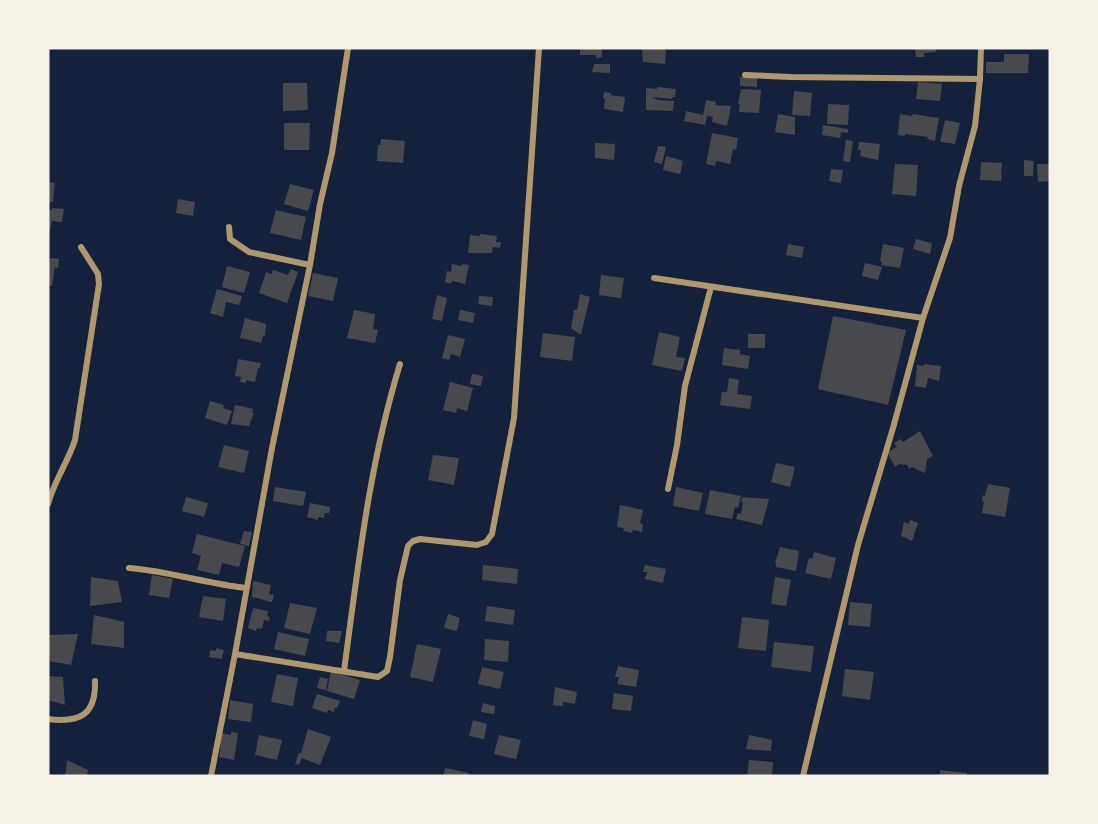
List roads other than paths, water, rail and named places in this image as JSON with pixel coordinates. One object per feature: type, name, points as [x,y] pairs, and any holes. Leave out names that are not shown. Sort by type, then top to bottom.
[{"type":"street","points":[[213,776],[272,448],[332,153],[348,48]]},
{"type":"street","points":[[236,654],[378,677],[387,671],[400,580],[408,546],[413,541],[428,539],[477,545],[486,542],[492,534],[514,418],[539,48]]},
{"type":"street","points":[[802,776],[849,579],[923,318],[950,238],[959,186],[975,126],[981,48]]},
{"type":"street","points":[[746,75],[980,79]]},
{"type":"street","points":[[229,227],[230,239],[249,252],[310,265]]},
{"type":"street","points":[[48,504],[67,464],[75,440],[99,284],[98,274],[81,247]]},
{"type":"street","points":[[654,278],[923,318]]},
{"type":"street","points":[[668,489],[685,386],[711,287]]},
{"type":"street","points":[[344,671],[368,500],[383,420],[400,364]]},
{"type":"street","points":[[129,568],[149,569],[203,582],[248,588]]},
{"type":"street","points":[[48,719],[73,720],[84,716],[95,698],[95,681]]}]
